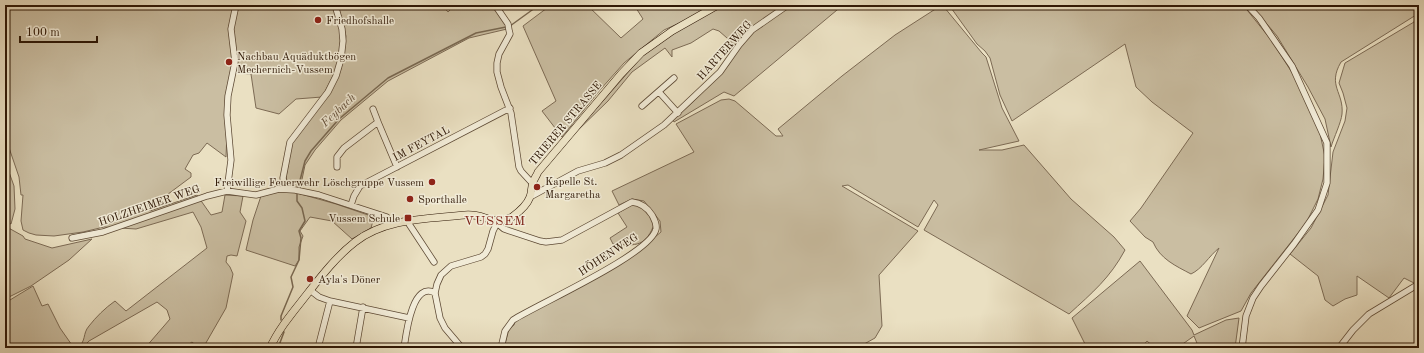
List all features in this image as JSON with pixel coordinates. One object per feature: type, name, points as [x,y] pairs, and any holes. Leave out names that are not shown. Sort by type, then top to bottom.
[{"type":"main road","name":"TRIERER STRASSE","points":[[498,222],[518,213],[530,197],[532,183],[542,167],[581,120],[637,57],[655,42],[672,31],[718,5]]},
{"type":"main road","points":[[270,348],[283,325],[336,259],[355,242],[370,233],[389,225],[409,221],[470,214],[481,215],[498,222]]},
{"type":"street","points":[[227,191],[231,160],[227,115],[228,96],[235,62],[230,29],[236,5]]},
{"type":"street","points":[[286,189],[284,178],[290,142],[328,92],[336,76],[341,59],[343,41],[342,29],[336,5]]},
{"type":"street","points":[[496,5],[509,27],[510,34],[499,54],[497,72],[501,87],[510,108],[521,171],[532,183]]},
{"type":"street","name":"HARTERWEG","points":[[530,197],[578,171],[605,163],[622,155],[664,125],[720,72],[739,45],[752,30],[788,5]]},
{"type":"street","points":[[1242,348],[1246,316],[1253,298],[1318,210],[1327,183],[1327,143],[1292,66],[1259,18],[1247,5]]},
{"type":"street","points":[[642,106],[674,78]]},
{"type":"street","points":[[659,92],[678,113]]},
{"type":"street","name":"IM FEYTAL","points":[[351,205],[360,186],[510,108]]},
{"type":"street","points":[[373,109],[397,167]]},
{"type":"street","points":[[337,167],[337,157],[344,148],[378,122]]},
{"type":"street","name":"HOLZHEIMER WEG","points":[[72,238],[103,232],[211,194],[227,191],[256,195],[286,189],[302,191],[387,217],[389,225]]},
{"type":"street","name":"HÖHENWEG","points":[[498,222],[504,229],[546,242],[562,240],[632,202],[640,203],[650,212],[656,222],[656,229],[652,236],[635,251],[611,267],[512,320],[505,331],[501,348]]},
{"type":"street","points":[[409,221],[409,224],[434,262]]},
{"type":"street","points":[[462,348],[445,328],[440,318],[435,293],[440,276],[451,266],[485,254],[498,222]]},
{"type":"street","points":[[1339,348],[1353,330],[1369,314],[1417,285]]},
{"type":"street","points":[[310,290],[319,297],[330,302],[363,307],[410,318]]},
{"type":"street","points":[[404,348],[410,318],[420,294],[429,291],[435,293]]},
{"type":"street","points":[[318,348],[330,302]]},
{"type":"street","points":[[356,348],[363,307]]},
{"type":"street","points":[[455,348],[456,342]]},
{"type":"shaded area","points":[[5,5],[334,5],[341,33],[342,49],[335,71],[322,97],[296,99],[279,114],[256,108],[251,74],[235,73],[228,108],[226,157],[207,143],[199,153],[193,155],[185,169],[191,173],[191,177],[148,209],[150,211],[197,195],[211,215],[222,212],[225,195],[243,196],[240,212],[246,221],[237,256],[227,256],[226,262],[233,274],[226,308],[203,348],[199,348],[192,342],[183,348],[145,348],[170,319],[167,310],[157,302],[89,341],[85,345],[91,348],[77,348],[82,343],[89,326],[111,304],[115,301],[126,311],[207,248],[201,227],[193,212],[136,229],[104,227],[83,232],[54,236],[36,235],[23,230],[21,221],[23,195],[21,195],[19,177],[5,136]]},
{"type":"shaded area","points":[[338,5],[442,5],[448,12],[455,5],[493,5],[507,23],[507,29],[469,38],[388,81],[341,120],[315,150],[305,165],[300,189],[291,185],[286,177],[292,142],[329,93],[341,69],[346,36]]},
{"type":"shaded area","points":[[551,5],[587,5],[621,38],[643,19],[636,8],[639,5],[713,5],[664,30],[624,63],[562,137],[542,111],[556,101],[523,26]]},
{"type":"shaded area","points":[[723,5],[785,5],[750,30],[735,45],[719,31],[713,29],[691,43],[672,50],[672,57],[665,48],[632,72],[608,101],[574,134],[645,53],[673,34]]},
{"type":"shaded area","points":[[792,5],[843,5],[734,96],[724,92],[674,122],[673,120],[721,74],[729,64],[735,52],[753,32]]},
{"type":"shaded area","points":[[949,5],[1243,5],[1272,41],[1296,79],[1318,124],[1325,157],[1323,179],[1318,199],[1306,223],[1251,293],[1241,311],[1199,328],[1187,316],[1219,248],[1199,269],[1191,274],[1174,265],[1164,257],[1153,242],[1145,237],[1130,221],[1141,208],[1193,133],[1152,102],[1136,87],[1125,44],[1012,121],[1000,95],[990,58],[977,44]]},
{"type":"shaded area","points":[[1251,5],[1419,5],[1419,281],[1416,284],[1404,278],[1389,298],[1357,276],[1357,295],[1345,299],[1333,306],[1325,300],[1318,276],[1290,254],[1311,228],[1328,195],[1333,152],[1345,121],[1347,108],[1339,83],[1345,63],[1414,22],[1416,15],[1341,62],[1337,70],[1336,83],[1341,100],[1342,114],[1331,147],[1325,119],[1308,87],[1277,36]]},
{"type":"shaded area","points":[[944,7],[986,57],[1002,108],[1019,141],[979,150],[1002,150],[1024,145],[1071,199],[1114,237],[1125,250],[1107,277],[1069,314],[924,230],[938,205],[934,200],[918,227],[848,185],[842,186],[918,231],[879,275],[882,326],[875,338],[857,348],[504,348],[509,329],[514,325],[515,321],[627,260],[661,232],[660,221],[644,201],[632,199],[619,205],[612,191],[694,152],[676,124],[721,100],[729,99],[735,101],[776,136],[783,136],[778,129],[842,76],[895,35],[937,8]]},
{"type":"shaded area","points":[[5,161],[14,186],[15,209],[11,224],[5,221]]},
{"type":"shaded area","points":[[282,191],[290,191],[336,204],[374,217],[371,228],[352,239],[332,221],[310,217],[300,231],[303,236],[299,247],[299,260],[295,266],[246,250],[253,220],[261,196]]},
{"type":"shaded area","points":[[633,204],[641,205],[655,222],[652,230],[640,243],[634,245],[613,244],[610,238],[627,227],[618,213]]},
{"type":"shaded area","points":[[5,226],[23,236],[25,239],[52,248],[92,239],[69,260],[31,286],[5,299]]},
{"type":"shaded area","points":[[1140,261],[1192,330],[1194,335],[1226,320],[1239,318],[1235,348],[1199,348],[1194,336],[1177,348],[1155,348],[1147,341],[1141,348],[1087,348],[1072,318]]},
{"type":"shaded area","points":[[33,286],[42,306],[48,304],[60,328],[74,348],[5,348],[5,303]]},
{"type":"shaded area","points":[[1418,286],[1419,348],[1416,348]]},
{"type":"waterway","name":"Feybach","points":[[510,26],[539,5]]},
{"type":"waterway","name":"Feybach","points":[[298,188],[305,161],[311,151],[339,119],[388,78],[476,33],[506,27]]},
{"type":"waterway","name":"Feybach","points":[[281,320],[281,316],[293,287],[291,277],[299,260],[301,238],[299,231],[305,221],[302,208],[297,201],[297,192]]},
{"type":"waterway","name":"Feybach","points":[[278,348],[284,332]]},
{"type":"place","name":"Friedhofshalle","points":[[318,20]]},
{"type":"place","name":"Nachbau Aquäduktbögen Mechernich-Vussem","points":[[229,62]]},
{"type":"place","name":"Freiwillige Feuerwehr Löschgruppe Vussem","points":[[432,182]]},
{"type":"place","name":"Kapelle St. Margaretha","points":[[537,187]]},
{"type":"place","name":"Sporthalle","points":[[410,199]]},
{"type":"place","name":"Vussem Schule","points":[[408,218]]},
{"type":"place","name":"Ayla's Döner","points":[[310,279]]},
{"type":"district","name":"VUSSEM","points":[[495,220]]}]
